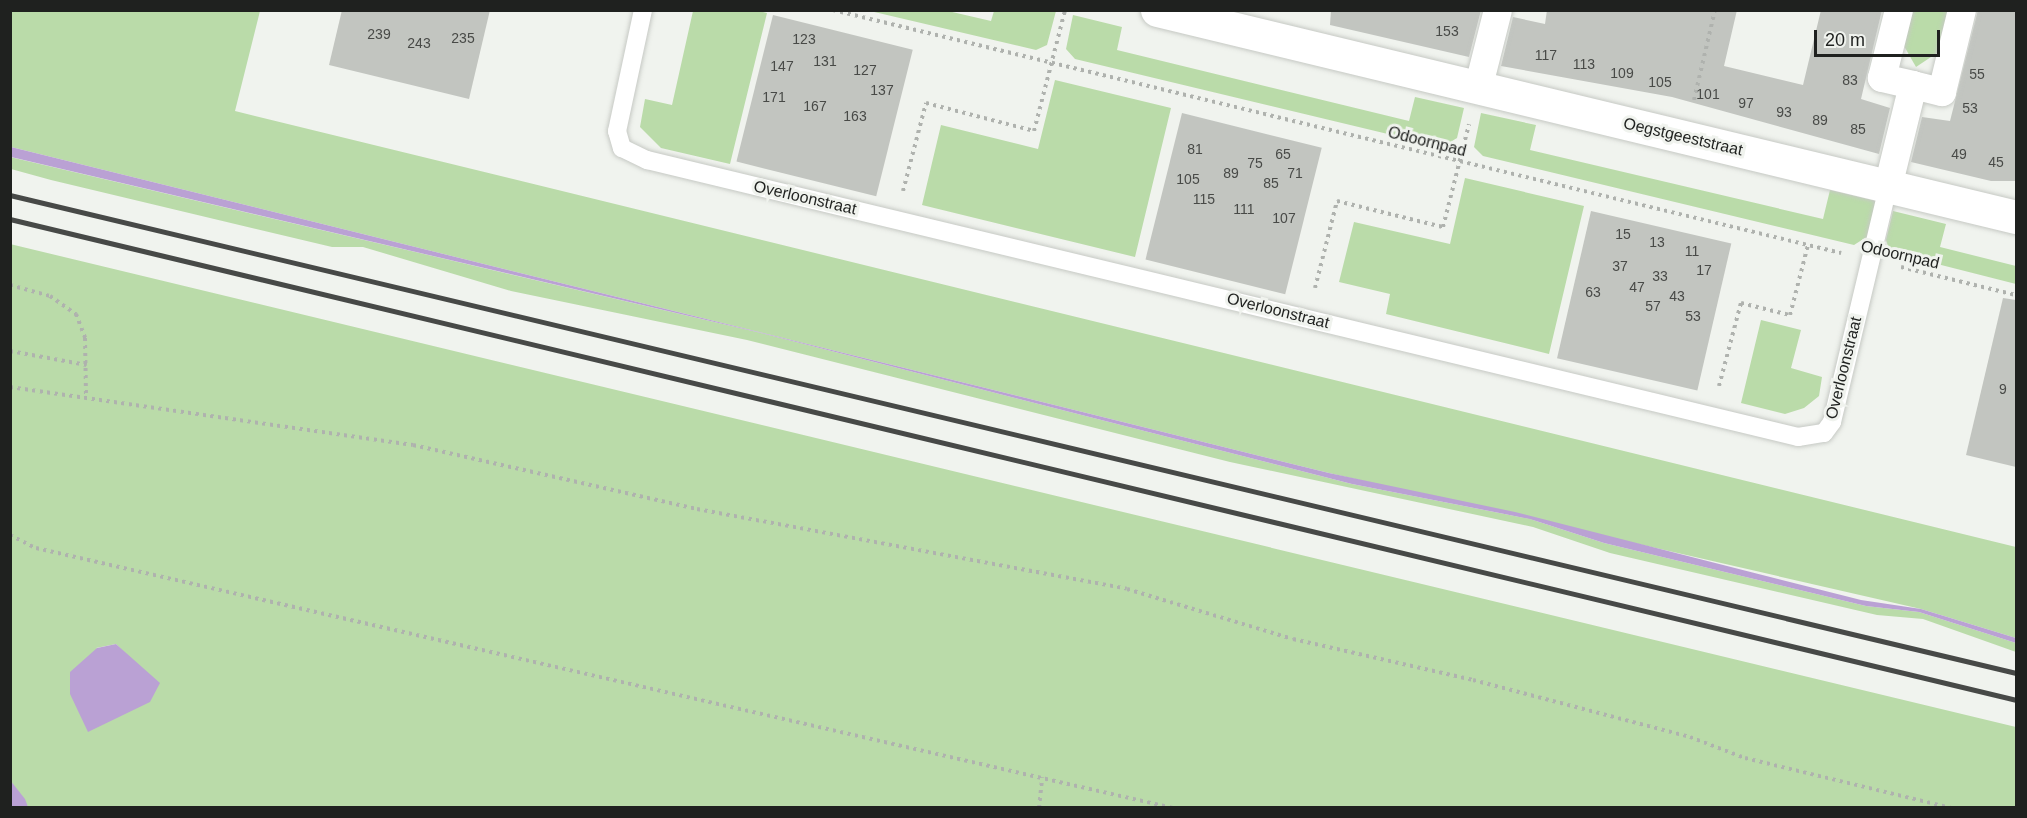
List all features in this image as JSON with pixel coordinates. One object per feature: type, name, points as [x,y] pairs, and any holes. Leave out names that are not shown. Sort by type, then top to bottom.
[{"type":"street","name":"Oegstgeeststraat","points":[[1157,10],[2016,217]]},
{"type":"street","points":[[1479,89],[1498,10]]},
{"type":"street","points":[[1899,10],[1882,78],[1942,92],[1962,10]]},
{"type":"street","points":[[1888,187],[1913,85]]},
{"type":"lane","name":"Overloonstraat","points":[[643,10],[617,131],[622,148],[647,160],[1798,437],[1824,433],[1832,422],[1888,187]]},
{"type":"path","name":"Odoornpad","points":[[833,10],[2016,294]]},
{"type":"path","points":[[896,219],[926,104],[1034,131],[1065,10]]},
{"type":"path","points":[[1685,138],[1715,10]]},
{"type":"path","points":[[1308,319],[1337,201],[1443,227],[1459,162]]},
{"type":"path","points":[[1712,416],[1741,303],[1790,315],[1808,245]]},
{"type":"path","points":[[10,285],[50,296],[76,314],[87,366],[86,398]]},
{"type":"path","points":[[10,351],[87,366]]},
{"type":"path","points":[[10,387],[413,445],[697,509],[1127,589],[1293,639],[1473,680],[1690,737],[1744,758],[1951,807]]},
{"type":"path","points":[[10,536],[36,548],[1173,807]]},
{"type":"path","points":[[1039,807],[1042,777]]},
{"type":"green space","points":[[755,10],[767,13],[730,164],[661,148],[640,127],[645,99],[672,105],[693,11]]},
{"type":"green space","points":[[10,11],[260,11],[235,111],[2016,547],[2016,638],[1921,609],[1329,473],[11,147]]},
{"type":"green space","points":[[870,11],[948,11],[991,21],[994,11],[1056,11],[1047,45],[1036,50]]},
{"type":"green space","points":[[1909,11],[1949,11],[1937,53],[1916,67],[1904,46]]},
{"type":"green space","points":[[1073,15],[1122,27],[1117,50],[1409,121],[1415,97],[1464,108],[1457,138],[1442,147],[1075,59],[1066,49]]},
{"type":"green space","points":[[1055,80],[1171,108],[1135,257],[922,205],[941,125],[1038,149]]},
{"type":"green space","points":[[1481,113],[1536,125],[1530,150],[1823,219],[1830,190],[1876,201],[1868,236],[1854,245],[1483,156],[1474,147]]},
{"type":"green space","points":[[10,157],[757,332],[1352,484],[1530,519],[1604,543],[1866,606],[1919,612],[2016,643],[2016,652],[1923,619],[1877,615],[1610,553],[1533,527],[1230,462],[747,340],[511,291],[363,247],[332,247],[51,180],[11,169]]},
{"type":"green space","points":[[1465,178],[1584,206],[1549,354],[1386,314],[1390,294],[1339,282],[1354,222],[1450,244]]},
{"type":"green space","points":[[1893,211],[1946,224],[1940,247],[2016,266],[2016,284],[1890,252],[1886,240]]},
{"type":"green space","points":[[10,244],[2016,727],[2016,807],[28,807],[10,780]],"holes":[[[116,644],[132,660],[96,648]]]},
{"type":"green space","points":[[1761,320],[1801,330],[1791,368],[1822,377],[1819,396],[1804,408],[1785,414],[1741,403]]},
{"type":"shaded area","points":[[11,147],[1329,473],[1515,512],[1861,600],[1921,609],[2016,638],[2016,643],[1919,612],[1866,606],[1604,543],[1530,519],[1352,484],[757,332],[11,157]]},
{"type":"shaded area","points":[[116,644],[160,683],[150,702],[88,732],[70,694],[70,672],[97,648]]},
{"type":"shaded area","points":[[10,780],[25,799],[28,807],[11,807]]},
{"type":"building","points":[[342,10],[490,10],[469,99],[329,65]]},
{"type":"building","points":[[1331,10],[1481,10],[1469,57],[1330,25]]},
{"type":"building","points":[[1547,10],[1737,10],[1724,66],[1803,85],[1821,10],[1882,10],[1861,99],[1890,108],[1879,154],[1672,97],[1501,66],[1513,17],[1545,24]]},
{"type":"building","points":[[1978,10],[2016,10],[2016,181],[1991,181],[1911,162],[1922,117],[1950,121]]},
{"type":"building","points":[[773,15],[913,50],[876,196],[736,162]]},
{"type":"building","points":[[1182,113],[1322,148],[1285,294],[1145,260]]},
{"type":"building","points":[[1591,211],[1731,243],[1697,391],[1557,358]]},
{"type":"building","points":[[2003,298],[2016,300],[2016,467],[1966,455]]},
{"type":"railway","points":[[10,195],[2016,673]]},
{"type":"railway","points":[[10,219],[2016,700]]}]
